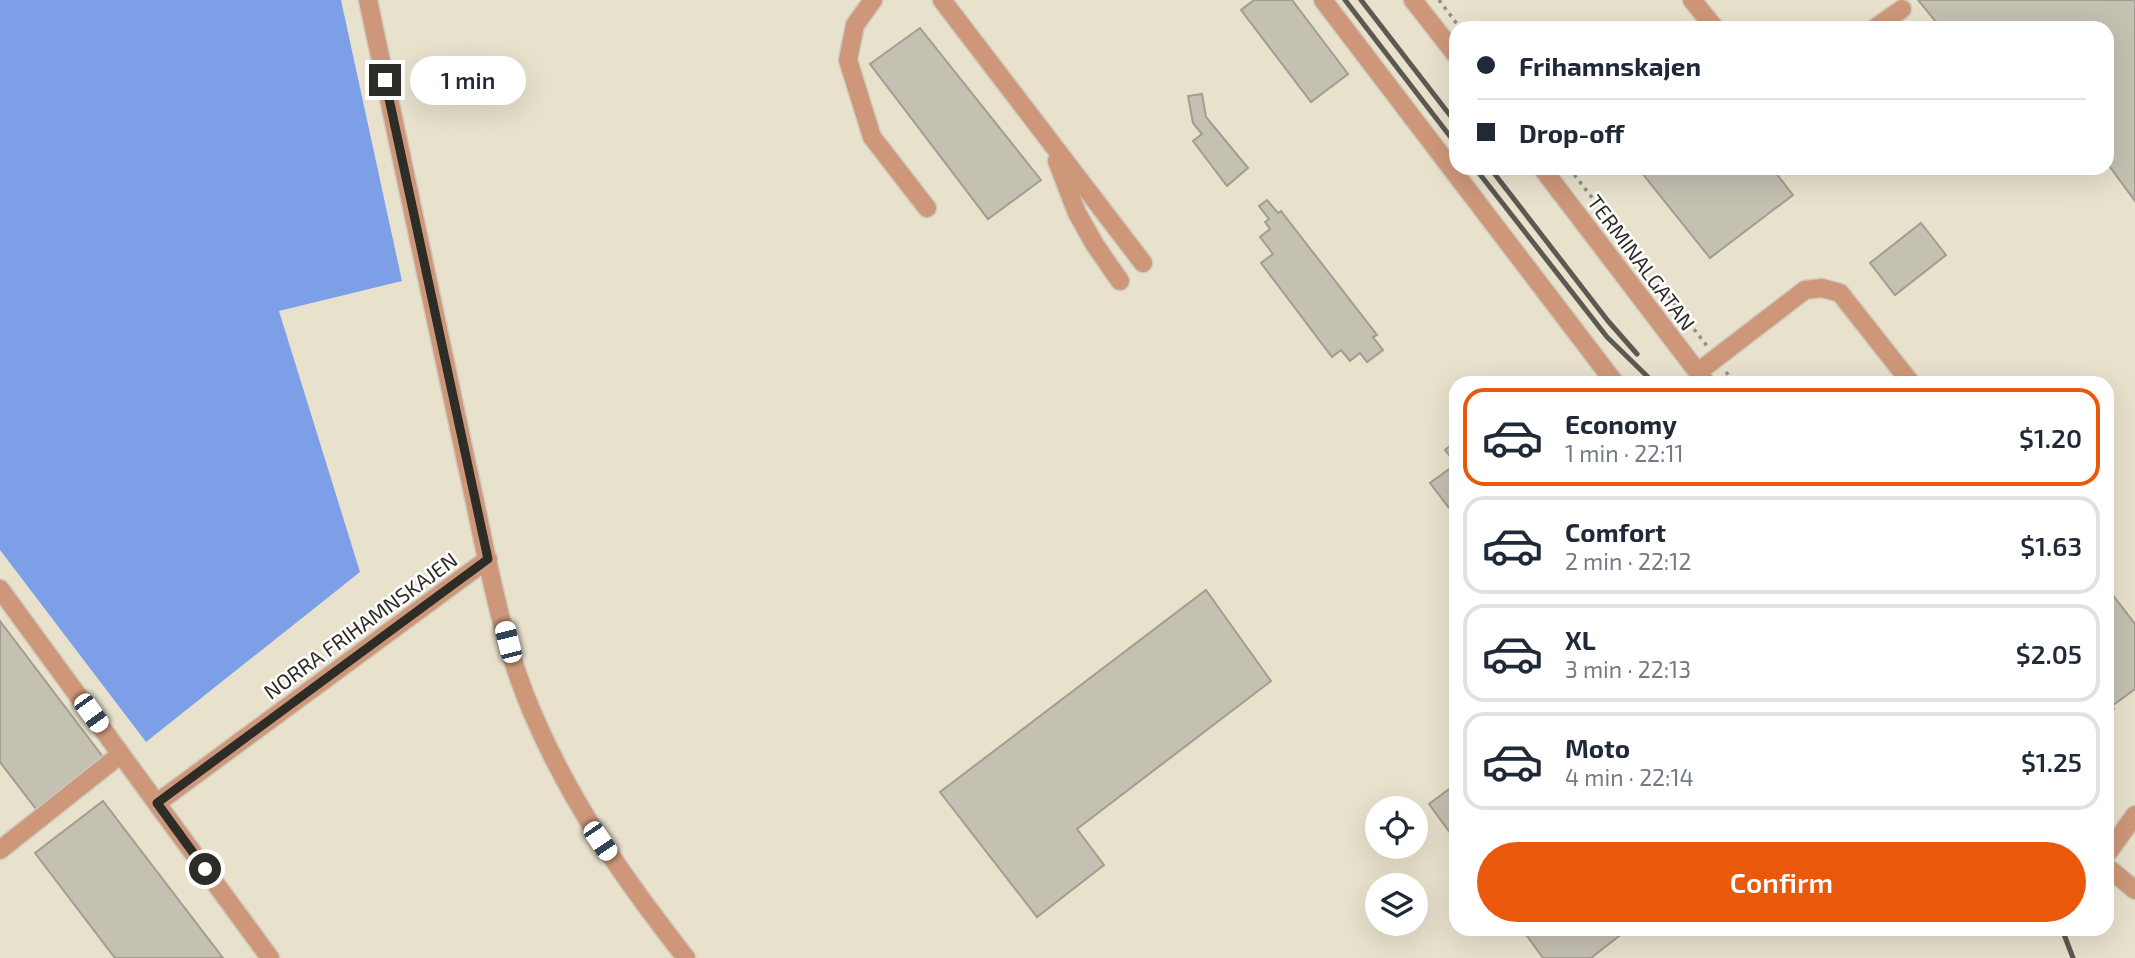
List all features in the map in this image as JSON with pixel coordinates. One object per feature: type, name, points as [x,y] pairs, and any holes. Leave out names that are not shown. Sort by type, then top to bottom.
[{"type":"street","name":"NORRA FRIHAMNSKAJEN","points":[[157,803],[488,559],[368,0]]},
{"type":"street","points":[[873,0],[855,25],[848,60],[872,137],[927,208]]},
{"type":"street","points":[[942,0],[1143,263]]},
{"type":"street","points":[[1323,0],[1449,165]]},
{"type":"street","points":[[1413,0],[1449,46]]},
{"type":"street","points":[[1692,0],[1709,21]]},
{"type":"street","points":[[1885,21],[1902,9]]},
{"type":"street","points":[[1010,87],[1056,159],[1077,213],[1120,281]]},
{"type":"street","points":[[1456,175],[1610,376]]},
{"type":"street","name":"TERMINALGATAN","points":[[1547,175],[1700,376]]},
{"type":"street","points":[[1703,376],[1716,358],[1805,290],[1822,288],[1840,293],[1905,376]]},
{"type":"street","points":[[488,559],[508,642],[537,723],[586,820],[629,885],[686,958]]},
{"type":"street","points":[[0,589],[270,958]]},
{"type":"street","points":[[0,850],[121,754]]},
{"type":"street","points":[[2114,844],[2135,815]]},
{"type":"street","points":[[2114,873],[2135,890]]},
{"type":"path","points":[[1439,0],[1456,21]]},
{"type":"path","points":[[1574,175],[1730,376]]},
{"type":"shaded area","points":[[341,0],[2135,0],[2135,958],[0,958],[0,550],[146,742],[359,572],[279,311],[402,281]]},
{"type":"water","points":[[0,0],[341,0],[402,281],[279,311],[360,572],[146,742],[0,550]]},
{"type":"building","points":[[1254,0],[1292,0],[1348,74],[1311,102],[1241,10]]},
{"type":"building","points":[[1918,0],[2135,0],[2135,201],[2114,172],[2114,21],[1935,21]]},
{"type":"building","points":[[920,28],[1041,180],[988,219],[870,64]]},
{"type":"building","points":[[1202,94],[1206,117],[1248,168],[1227,186],[1193,141],[1202,134],[1193,123],[1188,96]]},
{"type":"building","points":[[1644,175],[1777,175],[1793,195],[1710,258]]},
{"type":"building","points":[[1267,200],[1278,213],[1281,211],[1377,335],[1373,337],[1383,350],[1367,362],[1360,353],[1350,361],[1341,350],[1332,357],[1261,263],[1273,254],[1260,237],[1270,229],[1265,222],[1269,219],[1259,206]]},
{"type":"building","points":[[1921,223],[1946,255],[1895,295],[1870,263]]},
{"type":"building","points":[[1449,469],[1449,508],[1430,483]]},
{"type":"building","points":[[1206,590],[1271,681],[1077,829],[1104,865],[1037,917],[940,792]]},
{"type":"building","points":[[2114,597],[2135,624],[2135,689],[2114,705]]},
{"type":"building","points":[[0,621],[103,757],[36,809],[0,762]]},
{"type":"building","points":[[1449,789],[1449,831],[1429,804]]},
{"type":"building","points":[[103,801],[223,958],[115,958],[35,853]]},
{"type":"building","points":[[1527,936],[1619,936],[1591,958],[1543,958]]},
{"type":"railway","points":[[1345,0],[1449,135]]},
{"type":"railway","points":[[1361,0],[1449,114]]},
{"type":"railway","points":[[1480,175],[1607,337],[1647,376]]},
{"type":"railway","points":[[1495,175],[1608,321],[1637,354]]},
{"type":"railway","points":[[2065,936],[2073,958]]},
{"type":"route","points":[[205,869],[157,803],[488,559],[385,80]]}]
